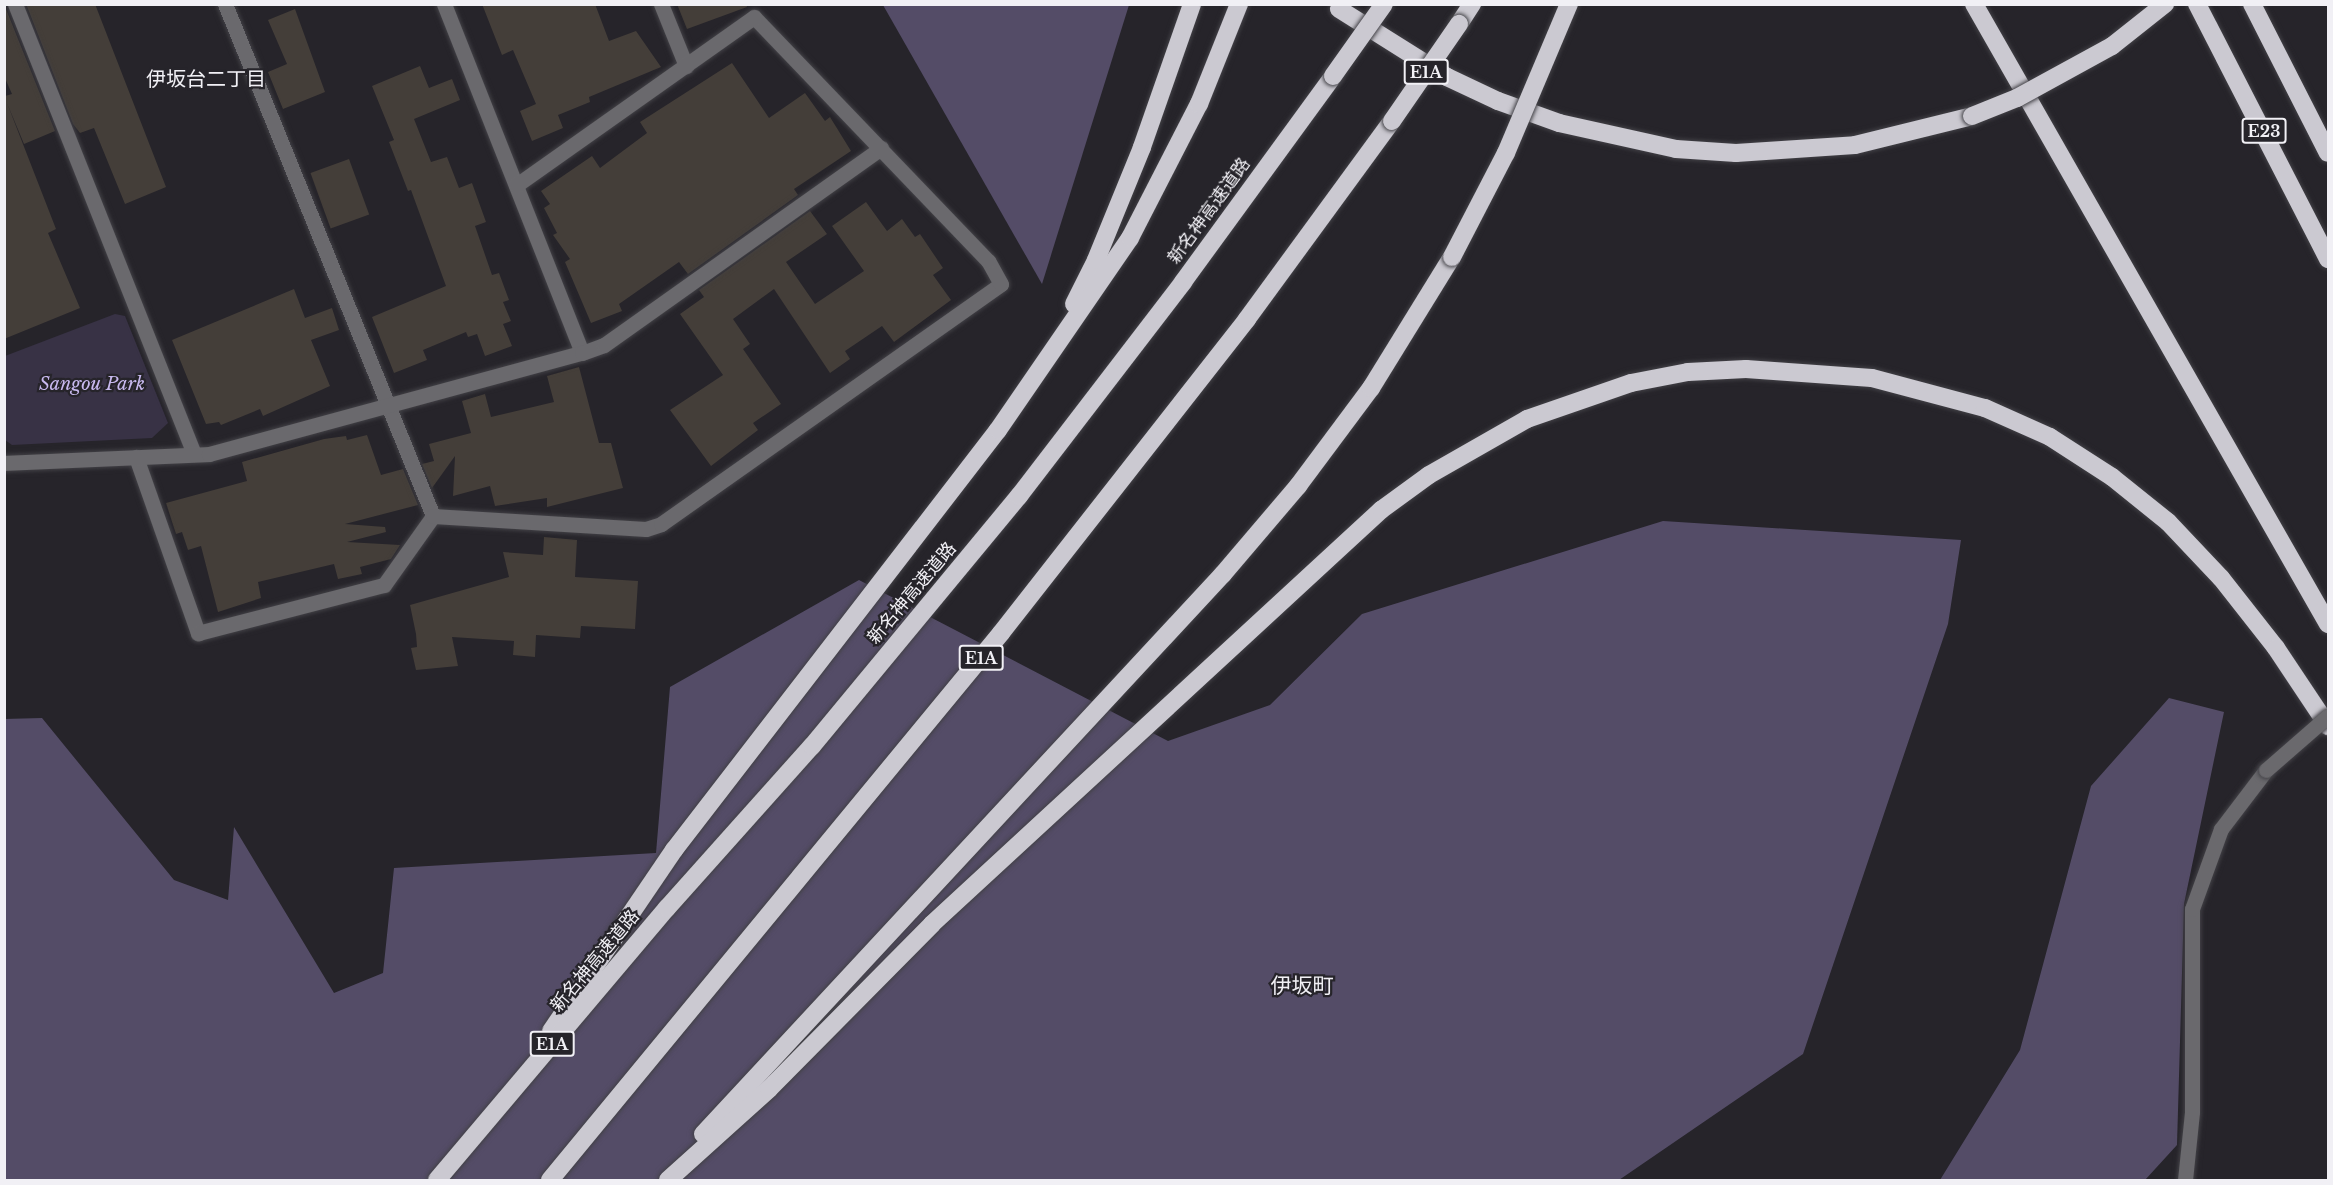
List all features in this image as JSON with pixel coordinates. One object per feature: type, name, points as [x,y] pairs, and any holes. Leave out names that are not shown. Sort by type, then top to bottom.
[{"type":"highway","points":[[1040,369],[1096,260],[1142,147],[1192,4]]},
{"type":"highway","points":[[508,1096],[600,955],[674,850],[840,639],[1040,369],[1130,238],[1158,188],[1199,104],[1239,4]]},
{"type":"highway","name":"新名神高速道路","points":[[437,1180],[667,908],[812,746],[1019,496],[1183,282],[1384,4]]},
{"type":"highway","name":"E1A","points":[[550,1180],[1001,633],[1247,319],[1392,121],[1472,4]]},
{"type":"highway","points":[[660,1180],[1223,574],[1298,486],[1371,388],[1452,257],[1506,153],[1569,4]]},
{"type":"highway","points":[[1974,4],[2328,624]]},
{"type":"highway","points":[[1339,9],[1447,77],[1498,101],[1570,126],[1676,149],[1736,153],[1855,145],[1972,116],[2017,98],[2112,46],[2165,4]]},
{"type":"highway","name":"E23","points":[[2197,4],[2328,259]]},
{"type":"highway","name":"E23","points":[[2252,4],[2328,153]]},
{"type":"highway","points":[[668,1180],[769,1089],[932,924],[1381,510],[1428,475],[1527,418],[1631,383],[1688,372],[1746,369],[1872,378],[1985,408],[2050,437],[2112,477],[2168,522],[2221,578],[2276,648],[2328,726]]},
{"type":"street","points":[[15,4],[194,454]]},
{"type":"street","points":[[225,4],[433,516]]},
{"type":"street","points":[[444,4],[582,353]]},
{"type":"street","points":[[661,4],[686,66]]},
{"type":"street","points":[[433,516],[646,529],[662,524],[1001,284],[988,261],[754,17],[517,185]]},
{"type":"street","points":[[4,463],[209,454],[386,403],[582,353],[604,345],[881,148]]},
{"type":"street","points":[[136,457],[198,633],[384,585],[433,516]]},
{"type":"street","points":[[2185,1180],[2192,1112],[2192,909],[2221,829],[2266,770],[2328,716]]},
{"type":"green space","name":"Sangou Park","points":[[115,314],[125,316],[168,423],[152,438],[12,445],[5,440],[5,356]]},
{"type":"shaded area","points":[[883,5],[1129,5],[1042,284]]},
{"type":"shaded area","points":[[1663,521],[1961,540],[1948,624],[1803,1054],[1619,1180],[5,1180],[4,719],[42,718],[174,880],[228,900],[234,827],[334,993],[383,973],[394,868],[656,853],[670,687],[859,580],[1168,741],[1270,705],[1362,614]]},
{"type":"shaded area","points":[[2169,698],[2224,712],[2184,904],[2177,1145],[2145,1180],[1940,1180],[2020,1050],[2091,786]]},
{"type":"building","points":[[4,4],[55,131],[24,144],[7,103],[56,229],[48,233],[80,308],[4,339],[5,96],[12,94],[4,76]]},
{"type":"building","points":[[26,4],[95,4],[166,187],[125,204],[94,128],[80,133],[73,124]]},
{"type":"building","points":[[482,4],[595,4],[609,41],[636,31],[661,67],[589,97],[590,102],[558,115],[563,128],[532,141],[520,111],[536,104],[513,50],[502,55]]},
{"type":"building","points":[[677,4],[746,4],[747,7],[687,29]]},
{"type":"building","points":[[295,9],[325,92],[283,109],[268,72],[287,64],[268,20]]},
{"type":"building","points":[[732,63],[769,118],[805,93],[825,121],[830,117],[851,151],[794,189],[798,195],[688,274],[679,262],[619,304],[622,311],[591,323],[565,262],[570,259],[553,235],[557,233],[544,208],[550,204],[541,191],[592,156],[600,168],[647,133],[640,122]]},
{"type":"building","points":[[420,66],[429,88],[452,79],[460,100],[414,119],[431,162],[447,157],[459,188],[472,183],[486,222],[475,226],[492,275],[499,273],[509,300],[503,302],[511,321],[503,324],[512,346],[485,356],[477,334],[468,337],[466,332],[423,350],[427,360],[394,373],[372,317],[446,286],[411,190],[408,191],[389,142],[394,140],[372,86]]},
{"type":"building","points":[[349,159],[369,214],[331,228],[310,173]]},
{"type":"building","points":[[866,202],[887,231],[902,219],[915,237],[920,234],[943,268],[933,275],[951,300],[894,342],[882,326],[845,351],[850,359],[830,373],[774,289],[733,319],[750,344],[743,349],[781,404],[753,423],[758,430],[711,466],[670,410],[723,375],[680,314],[704,297],[699,290],[810,211],[827,234],[786,262],[815,304],[864,271],[832,226]]},
{"type":"building","points":[[294,289],[305,318],[332,308],[339,330],[311,340],[330,386],[263,416],[260,409],[221,425],[219,422],[206,424],[172,340]]},
{"type":"building","points":[[579,367],[599,443],[611,443],[623,488],[547,507],[547,498],[495,506],[490,486],[453,496],[455,456],[432,488],[422,464],[434,461],[429,444],[471,433],[462,401],[485,394],[491,417],[554,402],[547,376]]},
{"type":"building","points":[[367,435],[381,475],[403,469],[418,505],[345,524],[385,527],[386,532],[347,542],[400,545],[391,559],[360,567],[362,574],[338,579],[334,564],[258,582],[261,598],[218,612],[201,546],[188,550],[182,532],[176,534],[166,503],[247,481],[242,462],[324,439],[346,436],[347,440]]},
{"type":"building","points":[[544,537],[577,540],[575,577],[638,581],[635,629],[581,626],[580,638],[536,635],[535,657],[513,655],[514,641],[452,637],[458,666],[416,670],[411,648],[417,647],[416,634],[410,605],[509,577],[503,552],[543,555]]},
{"type":"district","name":"伊坂台二丁目","points":[[206,79]]},
{"type":"district","name":"伊坂町","points":[[1302,986]]}]
